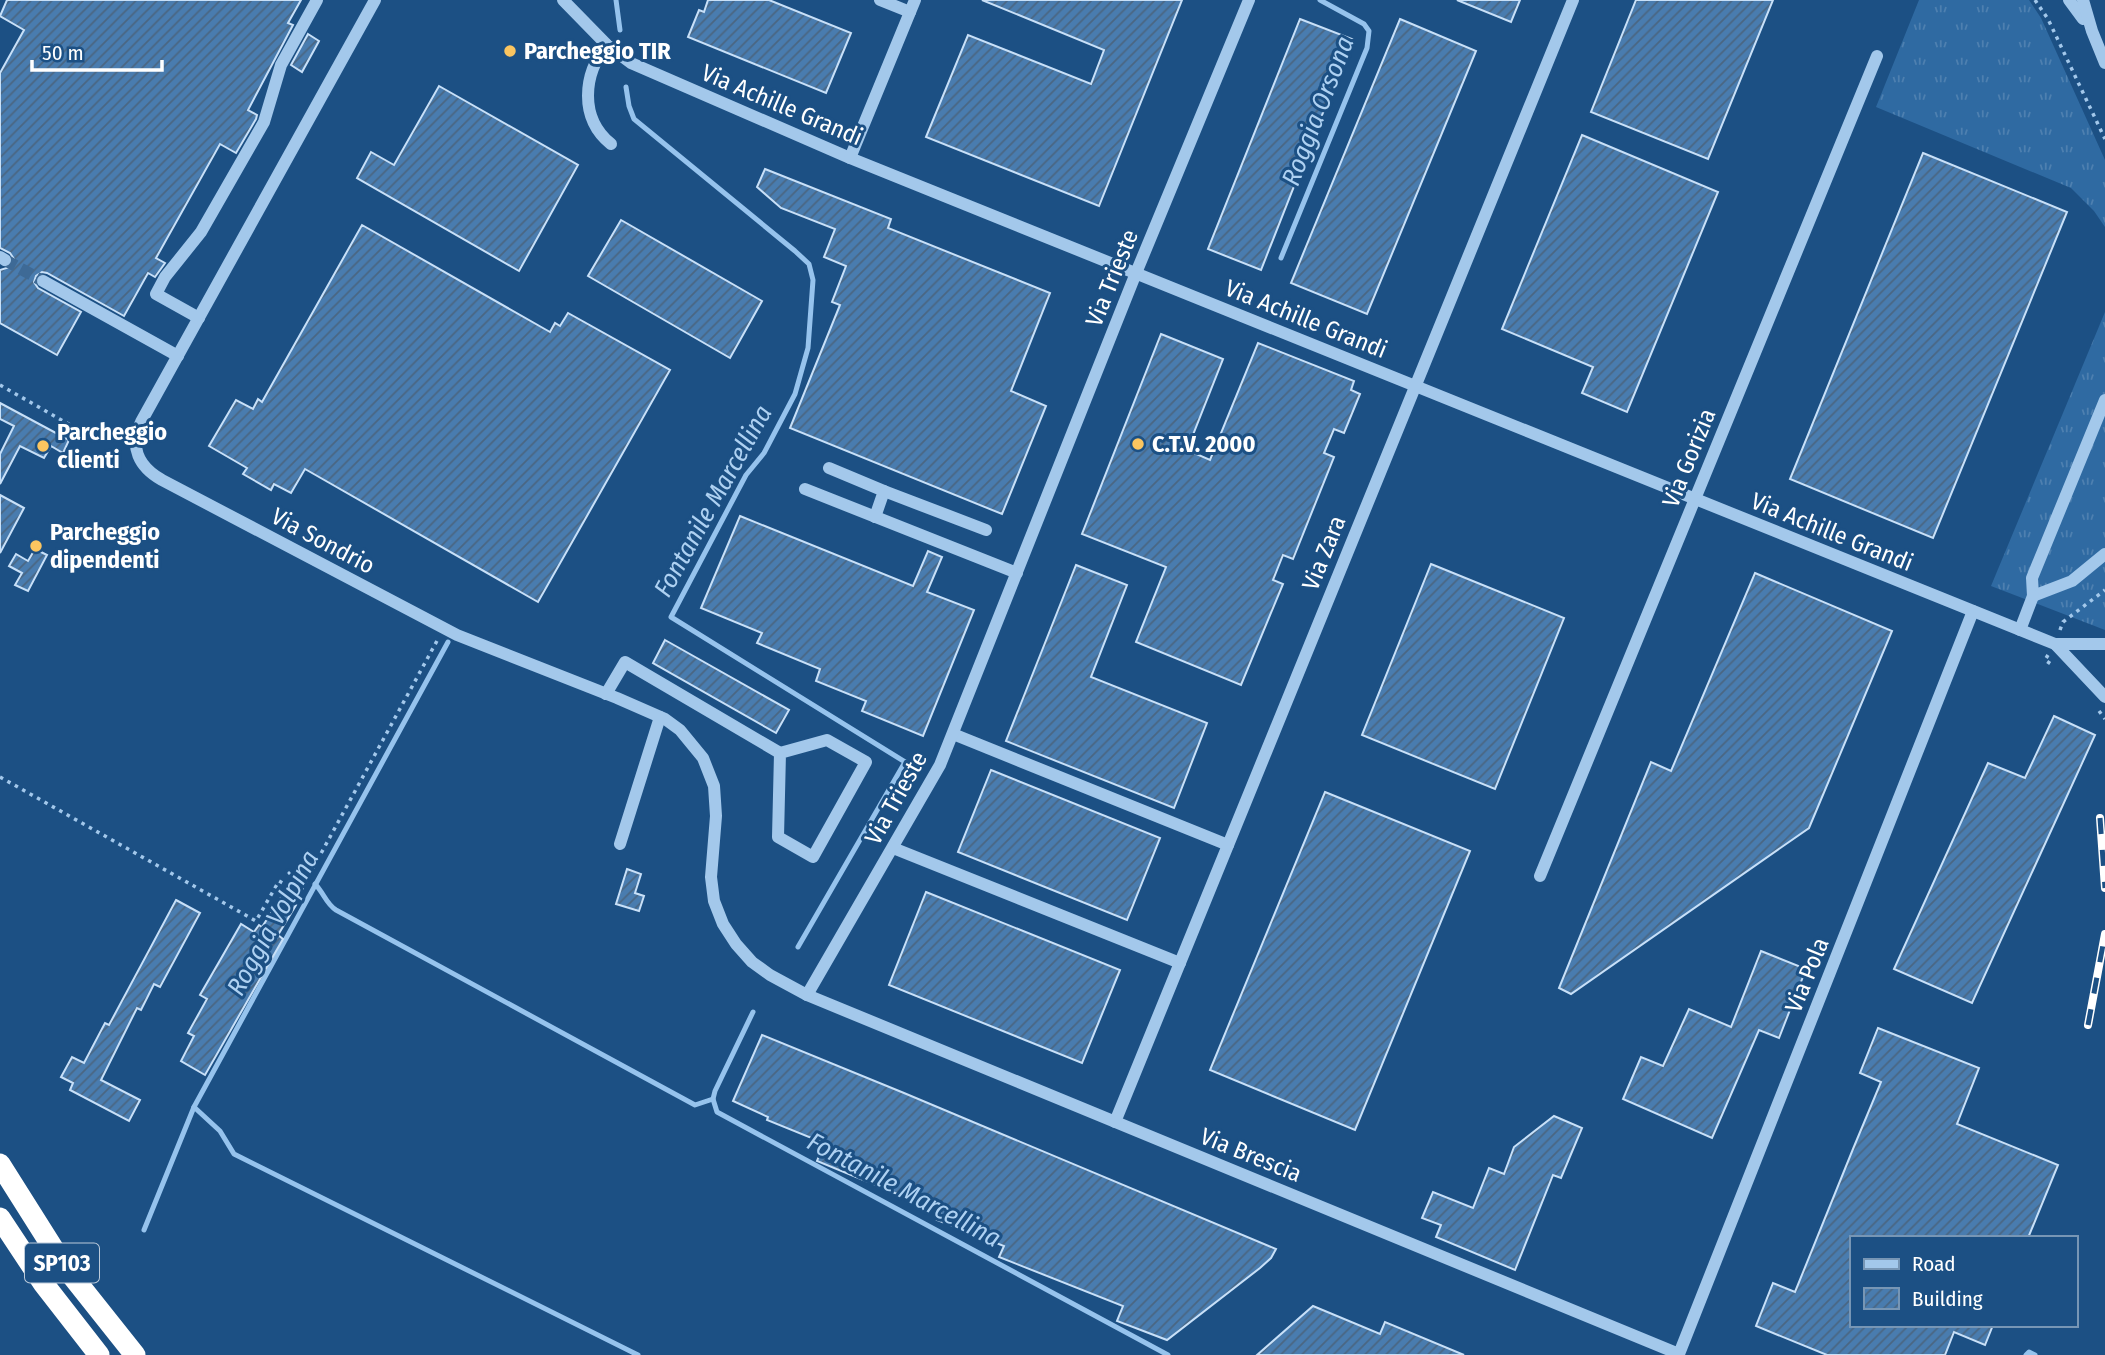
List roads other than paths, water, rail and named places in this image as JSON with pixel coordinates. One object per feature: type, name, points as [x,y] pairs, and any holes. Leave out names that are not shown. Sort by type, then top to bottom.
[{"type":"highway","name":"SP103","points":[[0,1164],[65,1267],[135,1355]]},
{"type":"highway","name":"SP103","points":[[0,1218],[43,1283],[99,1355]]},
{"type":"street","points":[[199,318],[156,294],[165,277],[201,232],[264,122],[281,65],[317,0]]},
{"type":"street","name":"Via Sondrio","points":[[375,0],[135,437],[137,455],[149,471],[162,481],[444,628],[660,717],[680,730],[703,758],[712,780],[716,804],[711,877],[715,901],[723,923],[752,962],[807,995]]},
{"type":"street","name":"Via Achille Grandi","points":[[563,0],[607,45],[631,63],[850,158],[2055,644]]},
{"type":"street","points":[[850,158],[912,6],[880,0]]},
{"type":"street","name":"Via Trieste","points":[[807,995],[940,765],[1136,273],[1250,0]]},
{"type":"street","name":"Via Zara","points":[[1115,1122],[1573,0]]},
{"type":"street","points":[[2069,0],[2092,31]]},
{"type":"street","points":[[2082,0],[2105,63]]},
{"type":"street","points":[[607,45],[593,65],[587,93],[593,120],[611,144]]},
{"type":"street","name":"Via Gorizia","points":[[1540,876],[1877,56]]},
{"type":"street","points":[[43,281],[178,356]]},
{"type":"street","points":[[2020,630],[2034,596],[2032,578],[2105,400]]},
{"type":"street","points":[[829,468],[986,530]]},
{"type":"street","points":[[805,489],[1017,573]]},
{"type":"street","points":[[875,517],[884,491]]},
{"type":"street","points":[[2034,596],[2071,580],[2105,554]]},
{"type":"street","name":"Via Pola","points":[[1679,1354],[1973,611]]},
{"type":"street","points":[[2055,644],[2105,644]]},
{"type":"street","points":[[2055,644],[2105,697]]},
{"type":"street","points":[[606,694],[625,662],[780,753],[827,740],[866,762],[813,857],[778,837],[780,753]]},
{"type":"street","points":[[620,844],[660,717]]},
{"type":"street","points":[[953,734],[1228,845]]},
{"type":"street","points":[[893,848],[1180,963]]},
{"type":"street","name":"Via Brescia","points":[[807,995],[1679,1354]]},
{"type":"waterway","name":"Fontanile Marcellina","points":[[616,0],[620,30]]},
{"type":"waterway","name":"Roggia Orsona","points":[[1281,258],[1367,48],[1369,31],[1364,24],[1320,0]]},
{"type":"waterway","name":"Fontanile Marcellina","points":[[626,87],[634,119],[795,251],[809,264],[813,280],[808,348],[795,394],[764,453],[746,475],[671,617],[905,762],[798,947]]},
{"type":"waterway","name":"Roggia Volpina","points":[[144,1230],[194,1107],[448,642]]},
{"type":"waterway","points":[[315,884],[336,910],[695,1105],[713,1099]]},
{"type":"waterway","name":"Fontanile Marcellina","points":[[753,1012],[715,1091],[713,1099],[717,1112],[1168,1355]]},
{"type":"waterway","points":[[194,1107],[220,1131],[234,1154],[638,1355]]},
{"type":"waterway","points":[[2026,1355],[2029,1352],[2035,1355]]},
{"type":"tunnel","points":[[5,260],[43,281]]},
{"type":"railway","points":[[2100,818],[2105,888]]},
{"type":"railway","points":[[2088,1025],[2105,934]]},
{"type":"place","name":"Parcheggio TIR","points":[[510,51]]},
{"type":"place","name":"C.T.V. 2000","points":[[1138,444]]},
{"type":"place","name":"Parcheggio clienti","points":[[43,446]]},
{"type":"place","name":"Parcheggio dipendenti","points":[[36,546]]}]
